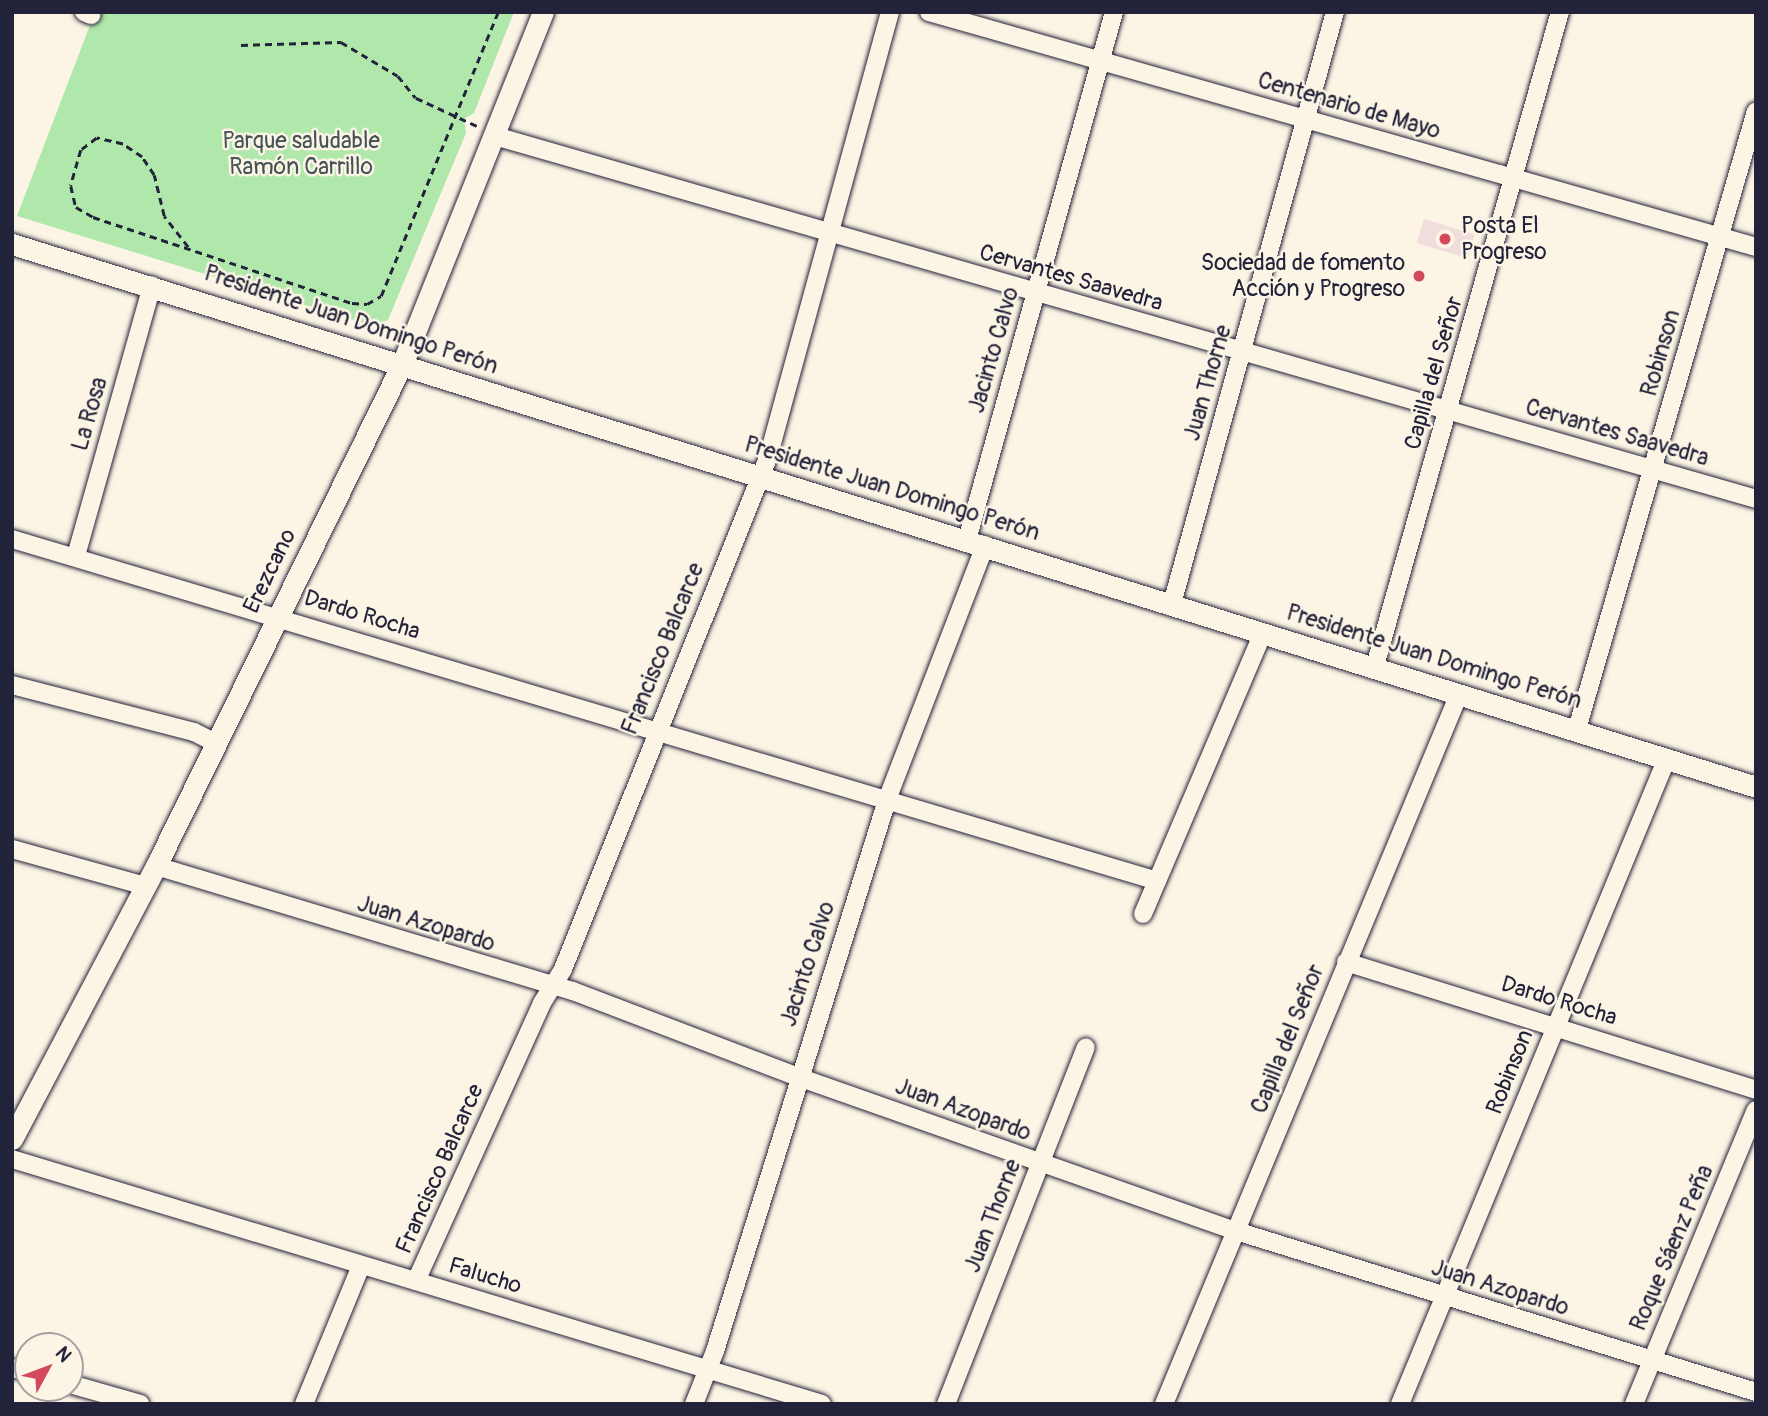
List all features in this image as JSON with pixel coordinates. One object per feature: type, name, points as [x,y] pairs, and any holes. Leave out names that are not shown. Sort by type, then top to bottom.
[{"type":"street","name":"Erezcano","points":[[12,1139],[156,866],[403,362],[543,12]]},
{"type":"street","name":"Francisco Balcarce","points":[[416,1281],[552,987],[563,969],[656,729],[760,475],[831,232],[890,12]]},
{"type":"street","name":"Centenario de Mayo","points":[[929,12],[1756,247]]},
{"type":"street","name":"Jacinto Calvo","points":[[694,1404],[801,1078],[888,797],[976,542],[1036,294],[1114,12]]},
{"type":"street","name":"Juan Thorne","points":[[1172,604],[1335,12]]},
{"type":"street","name":"Capilla del Señor","points":[[1375,666],[1560,12]]},
{"type":"street","name":"Robinson","points":[[1577,729],[1756,111]]},
{"type":"street","name":"Cervantes Saavedra","points":[[495,136],[1242,354],[1449,410],[1756,499]]},
{"type":"street","name":"Presidente Juan Domingo Perón","points":[[12,244],[403,362],[1756,786]]},
{"type":"street","name":"La Rosa","points":[[76,556],[152,285]]},
{"type":"street","name":"Dardo Rocha","points":[[12,539],[278,615],[888,797],[1157,881]]},
{"type":"street","points":[[1143,914],[1263,632]]},
{"type":"street","points":[[12,685],[194,732],[216,743]]},
{"type":"street","name":"Capilla del Señor","points":[[1164,1404],[1459,694]]},
{"type":"street","name":"Robinson","points":[[1400,1404],[1667,758]]},
{"type":"street","points":[[12,849],[145,886]]},
{"type":"street","name":"Juan Azopardo","points":[[156,866],[552,987],[1236,1231],[1756,1392]]},
{"type":"street","name":"Dardo Rocha","points":[[1346,962],[1555,1025],[1756,1090]]},
{"type":"street","name":"Juan Thorne","points":[[946,1404],[1086,1047]]},
{"type":"street","name":"Roque Sáenz Peña","points":[[1634,1404],[1756,1110]]},
{"type":"street","name":"Falucho","points":[[12,1159],[822,1404]]},
{"type":"street","points":[[304,1404],[361,1266]]},
{"type":"street","points":[[84,1388],[140,1404]]},
{"type":"path","points":[[188,247],[163,216],[154,174],[142,157],[123,144],[97,138],[81,150],[71,186],[76,207],[93,217],[352,303],[368,304],[381,296],[498,12]]},
{"type":"path","points":[[241,45],[341,42],[398,76],[416,98],[464,120]]},
{"type":"shaded area","name":"Posta El Progreso","points":[[1424,219],[1475,234],[1467,258],[1417,243]]},
{"type":"green space","name":"Parque saludable Ramón Carrillo","points":[[95,12],[514,12],[474,113],[464,119],[466,133],[388,320],[373,326],[17,216]]},
{"type":"place","name":"Posta El Progreso","points":[[1445,239]]},
{"type":"place","name":"Sociedad de fomento Acción y Progreso","points":[[1419,276]]}]
